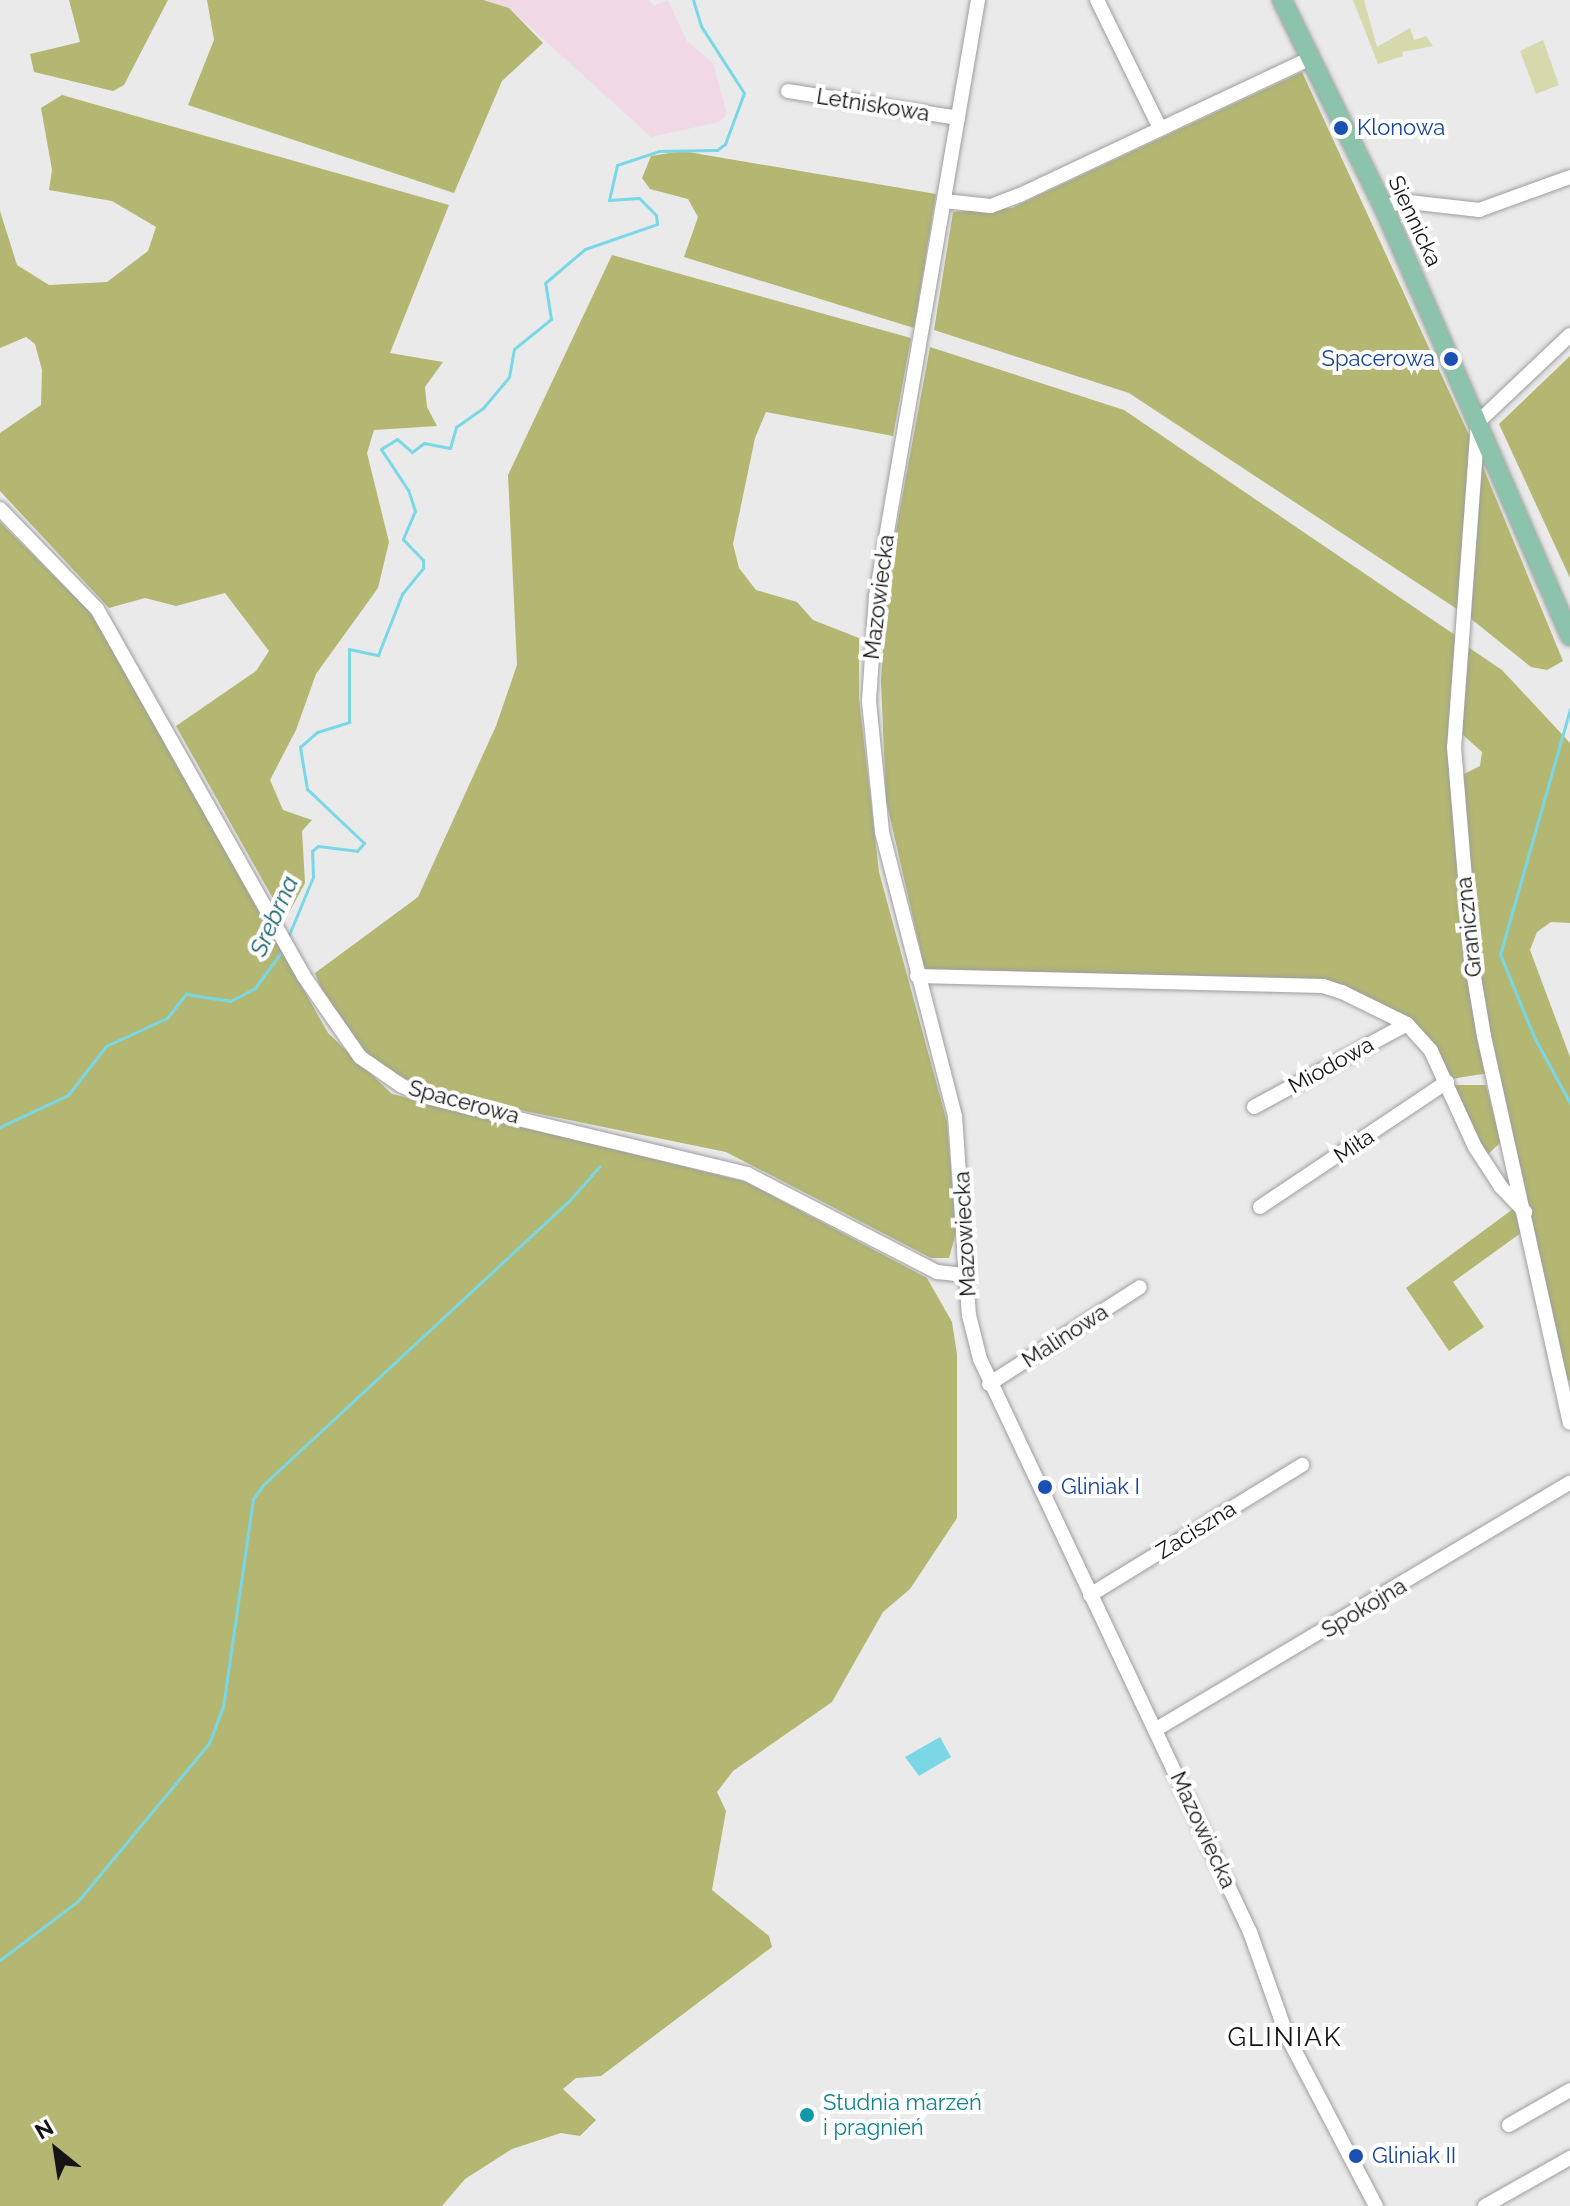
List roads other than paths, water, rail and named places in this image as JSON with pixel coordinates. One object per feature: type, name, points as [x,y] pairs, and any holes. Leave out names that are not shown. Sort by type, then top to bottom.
[{"type":"main road","name":"Siennicka","points":[[1282,0],[1384,208],[1570,636]]},
{"type":"street","name":"Mazowiecka","points":[[978,0],[876,596],[870,692],[876,800],[917,976],[955,1116],[974,1340],[989,1384],[1250,1932],[1287,2036],[1376,2206]]},
{"type":"street","points":[[1097,0],[1160,128]]},
{"type":"street","points":[[945,195],[991,206],[1311,58]]},
{"type":"street","name":"Letniskowa","points":[[788,91],[958,118]]},
{"type":"street","points":[[1384,208],[1400,201],[1479,210],[1570,177]]},
{"type":"street","points":[[1478,422],[1570,335]]},
{"type":"street","name":"Graniczna","points":[[1478,422],[1459,635],[1455,774],[1473,971],[1570,1423]]},
{"type":"street","name":"Spacerowa","points":[[0,509],[97,609],[349,1049],[402,1086],[747,1174],[937,1272],[967,1275]]},
{"type":"street","points":[[917,976],[1323,986],[1407,1024],[1431,1051],[1475,1147],[1501,1187],[1525,1212]]},
{"type":"street","name":"Miodowa","points":[[1254,1107],[1407,1024]]},
{"type":"street","name":"Miła","points":[[1260,1207],[1447,1082]]},
{"type":"street","name":"Malinowa","points":[[989,1384],[1140,1287]]},
{"type":"street","name":"Zaciszna","points":[[1090,1595],[1302,1465]]},
{"type":"street","name":"Spokojna","points":[[1155,1730],[1570,1483]]},
{"type":"street","points":[[1509,2125],[1570,2090]]},
{"type":"street","points":[[1485,2206],[1570,2158]]},
{"type":"water","points":[[940,1737],[951,1757],[919,1776],[905,1757]]},
{"type":"waterway","name":"Srebrna","points":[[288,937],[313,877],[312,851],[318,846],[357,851],[364,843],[307,789],[300,747],[317,732],[349,722],[349,649],[378,655],[402,594],[423,568],[423,560],[403,539],[415,511],[408,490],[381,449],[397,439],[412,452],[424,443],[450,448],[456,427],[483,408],[509,377],[514,349],[551,319],[545,283],[585,249],[657,224],[656,215],[639,198],[609,200],[617,165],[659,151],[717,150],[725,144],[744,93],[701,26],[693,0]]},
{"type":"waterway","points":[[1570,709],[1500,954],[1534,1037],[1570,1103]]},
{"type":"waterway","name":"Srebrna","points":[[0,1127],[68,1095],[106,1046],[167,1018],[186,994],[230,1001],[255,988],[282,951]]},
{"type":"waterway","points":[[0,1960],[78,1901],[209,1743],[223,1707],[253,1499],[263,1485],[568,1202],[600,1166]]},
{"type":"place","name":"Klonowa","points":[[1341,128]]},
{"type":"place","name":"Spacerowa","points":[[1451,359]]},
{"type":"place","name":"Gliniak I","points":[[1045,1487]]},
{"type":"place","name":"Studnia marzeń i pragnień","points":[[807,2115]]},
{"type":"place","name":"Gliniak II","points":[[1356,2156]]},
{"type":"district","name":"GLINIAK","points":[[1285,2038]]}]
